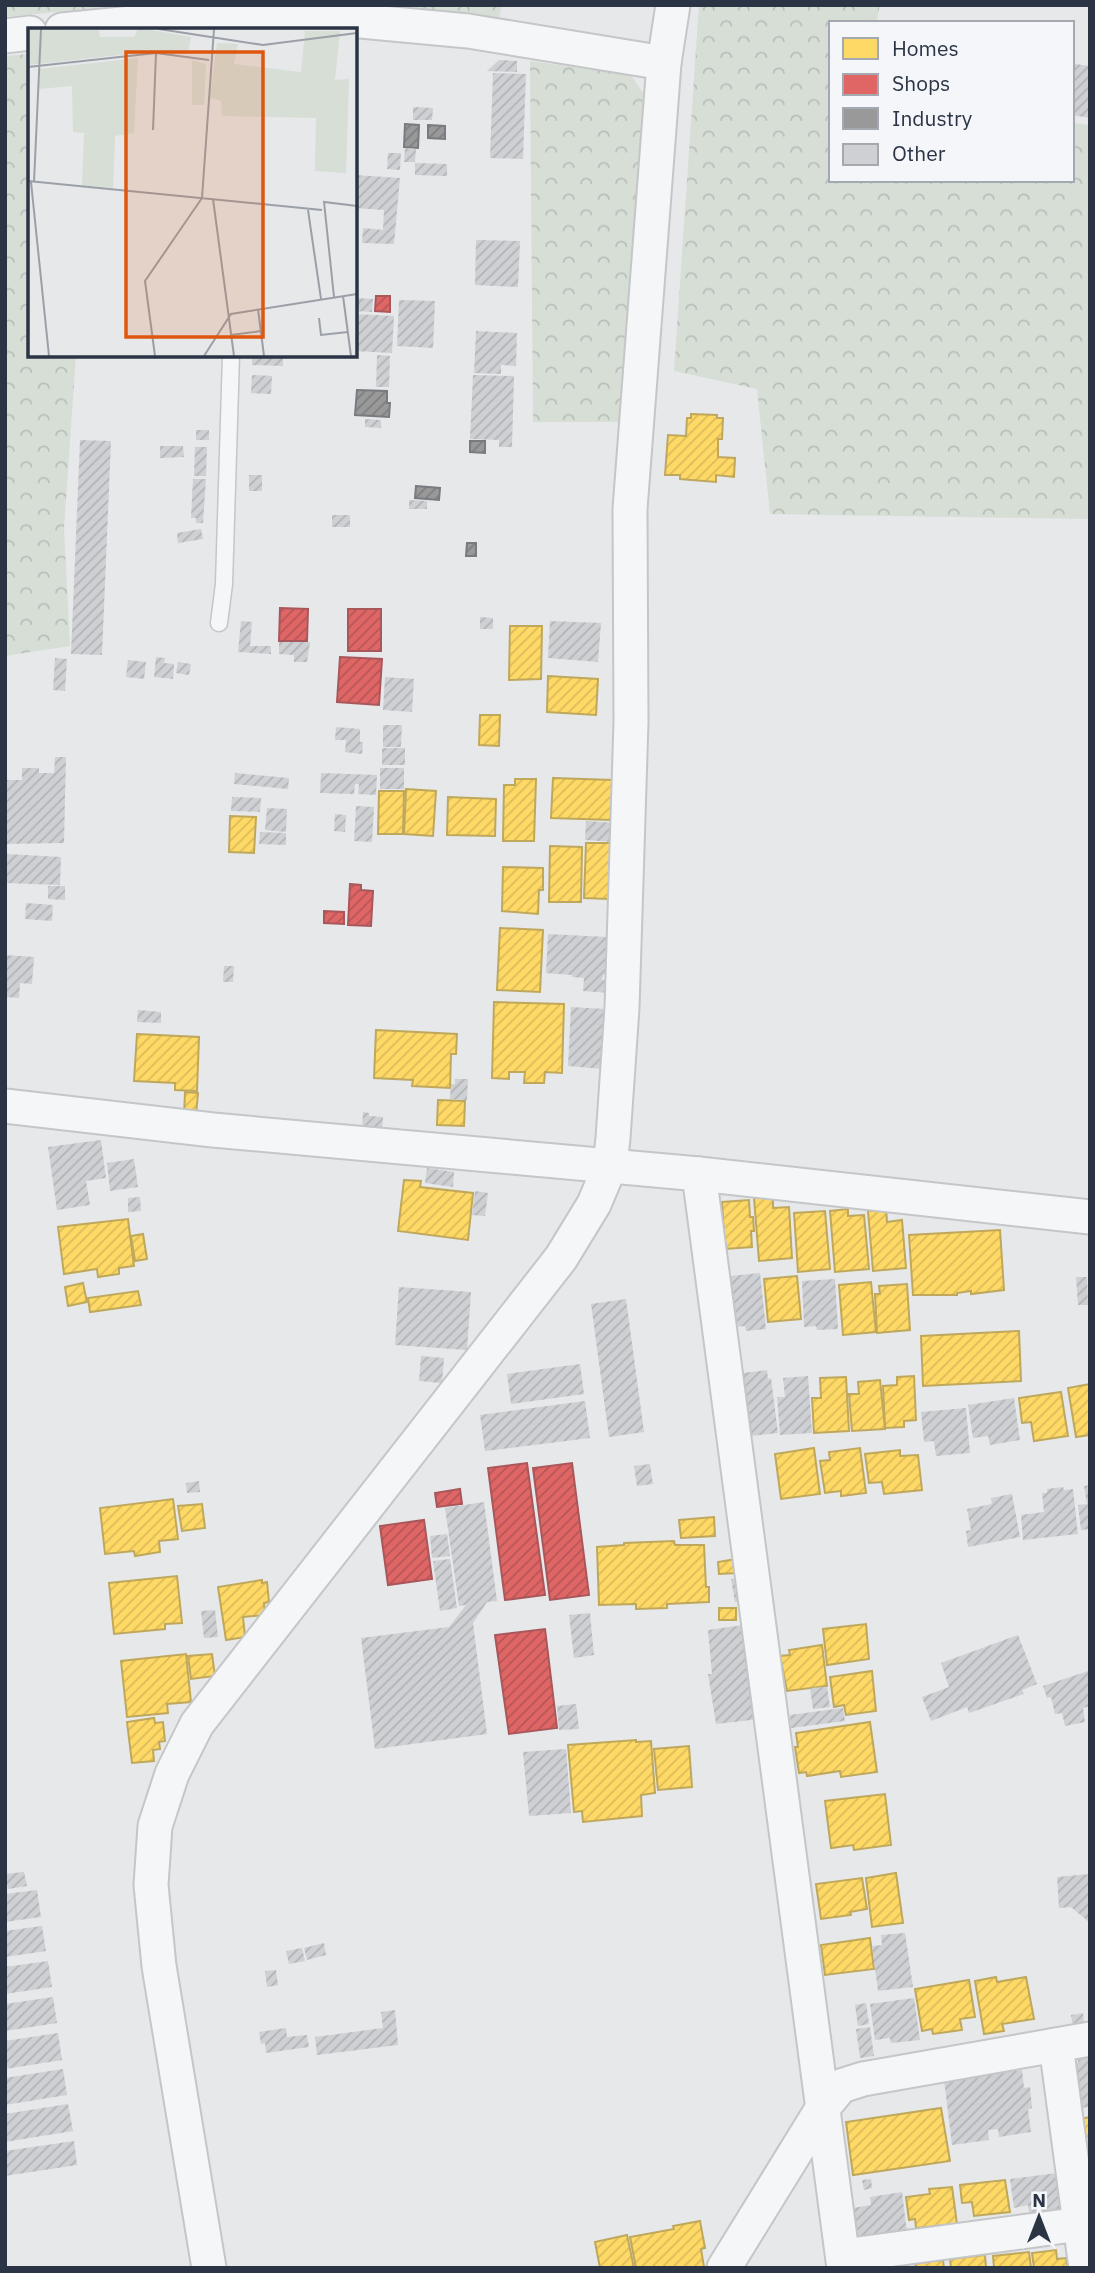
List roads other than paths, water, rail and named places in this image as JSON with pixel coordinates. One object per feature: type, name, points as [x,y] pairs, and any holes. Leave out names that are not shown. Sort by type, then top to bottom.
[{"type":"street","points":[[209,2268],[159,1966],[151,1885],[155,1826],[172,1774],[197,1724],[561,1258],[594,1204],[610,1166],[622,1008],[630,763],[630,509],[664,63],[673,5]]},
{"type":"street","points":[[102,28],[241,21],[467,31],[664,63]]},
{"type":"street","points":[[5,36],[28,33]]},
{"type":"street","points":[[5,1106],[213,1130],[699,1174],[1090,1217]]},
{"type":"street","points":[[699,1174],[843,2262],[1080,2224]]},
{"type":"street","points":[[724,2268],[822,2109],[841,2086],[863,2079],[1090,2039]]},
{"type":"street","points":[[1056,2045],[1086,2268]]},
{"type":"lane","points":[[219,623],[224,584],[231,357]]}]
